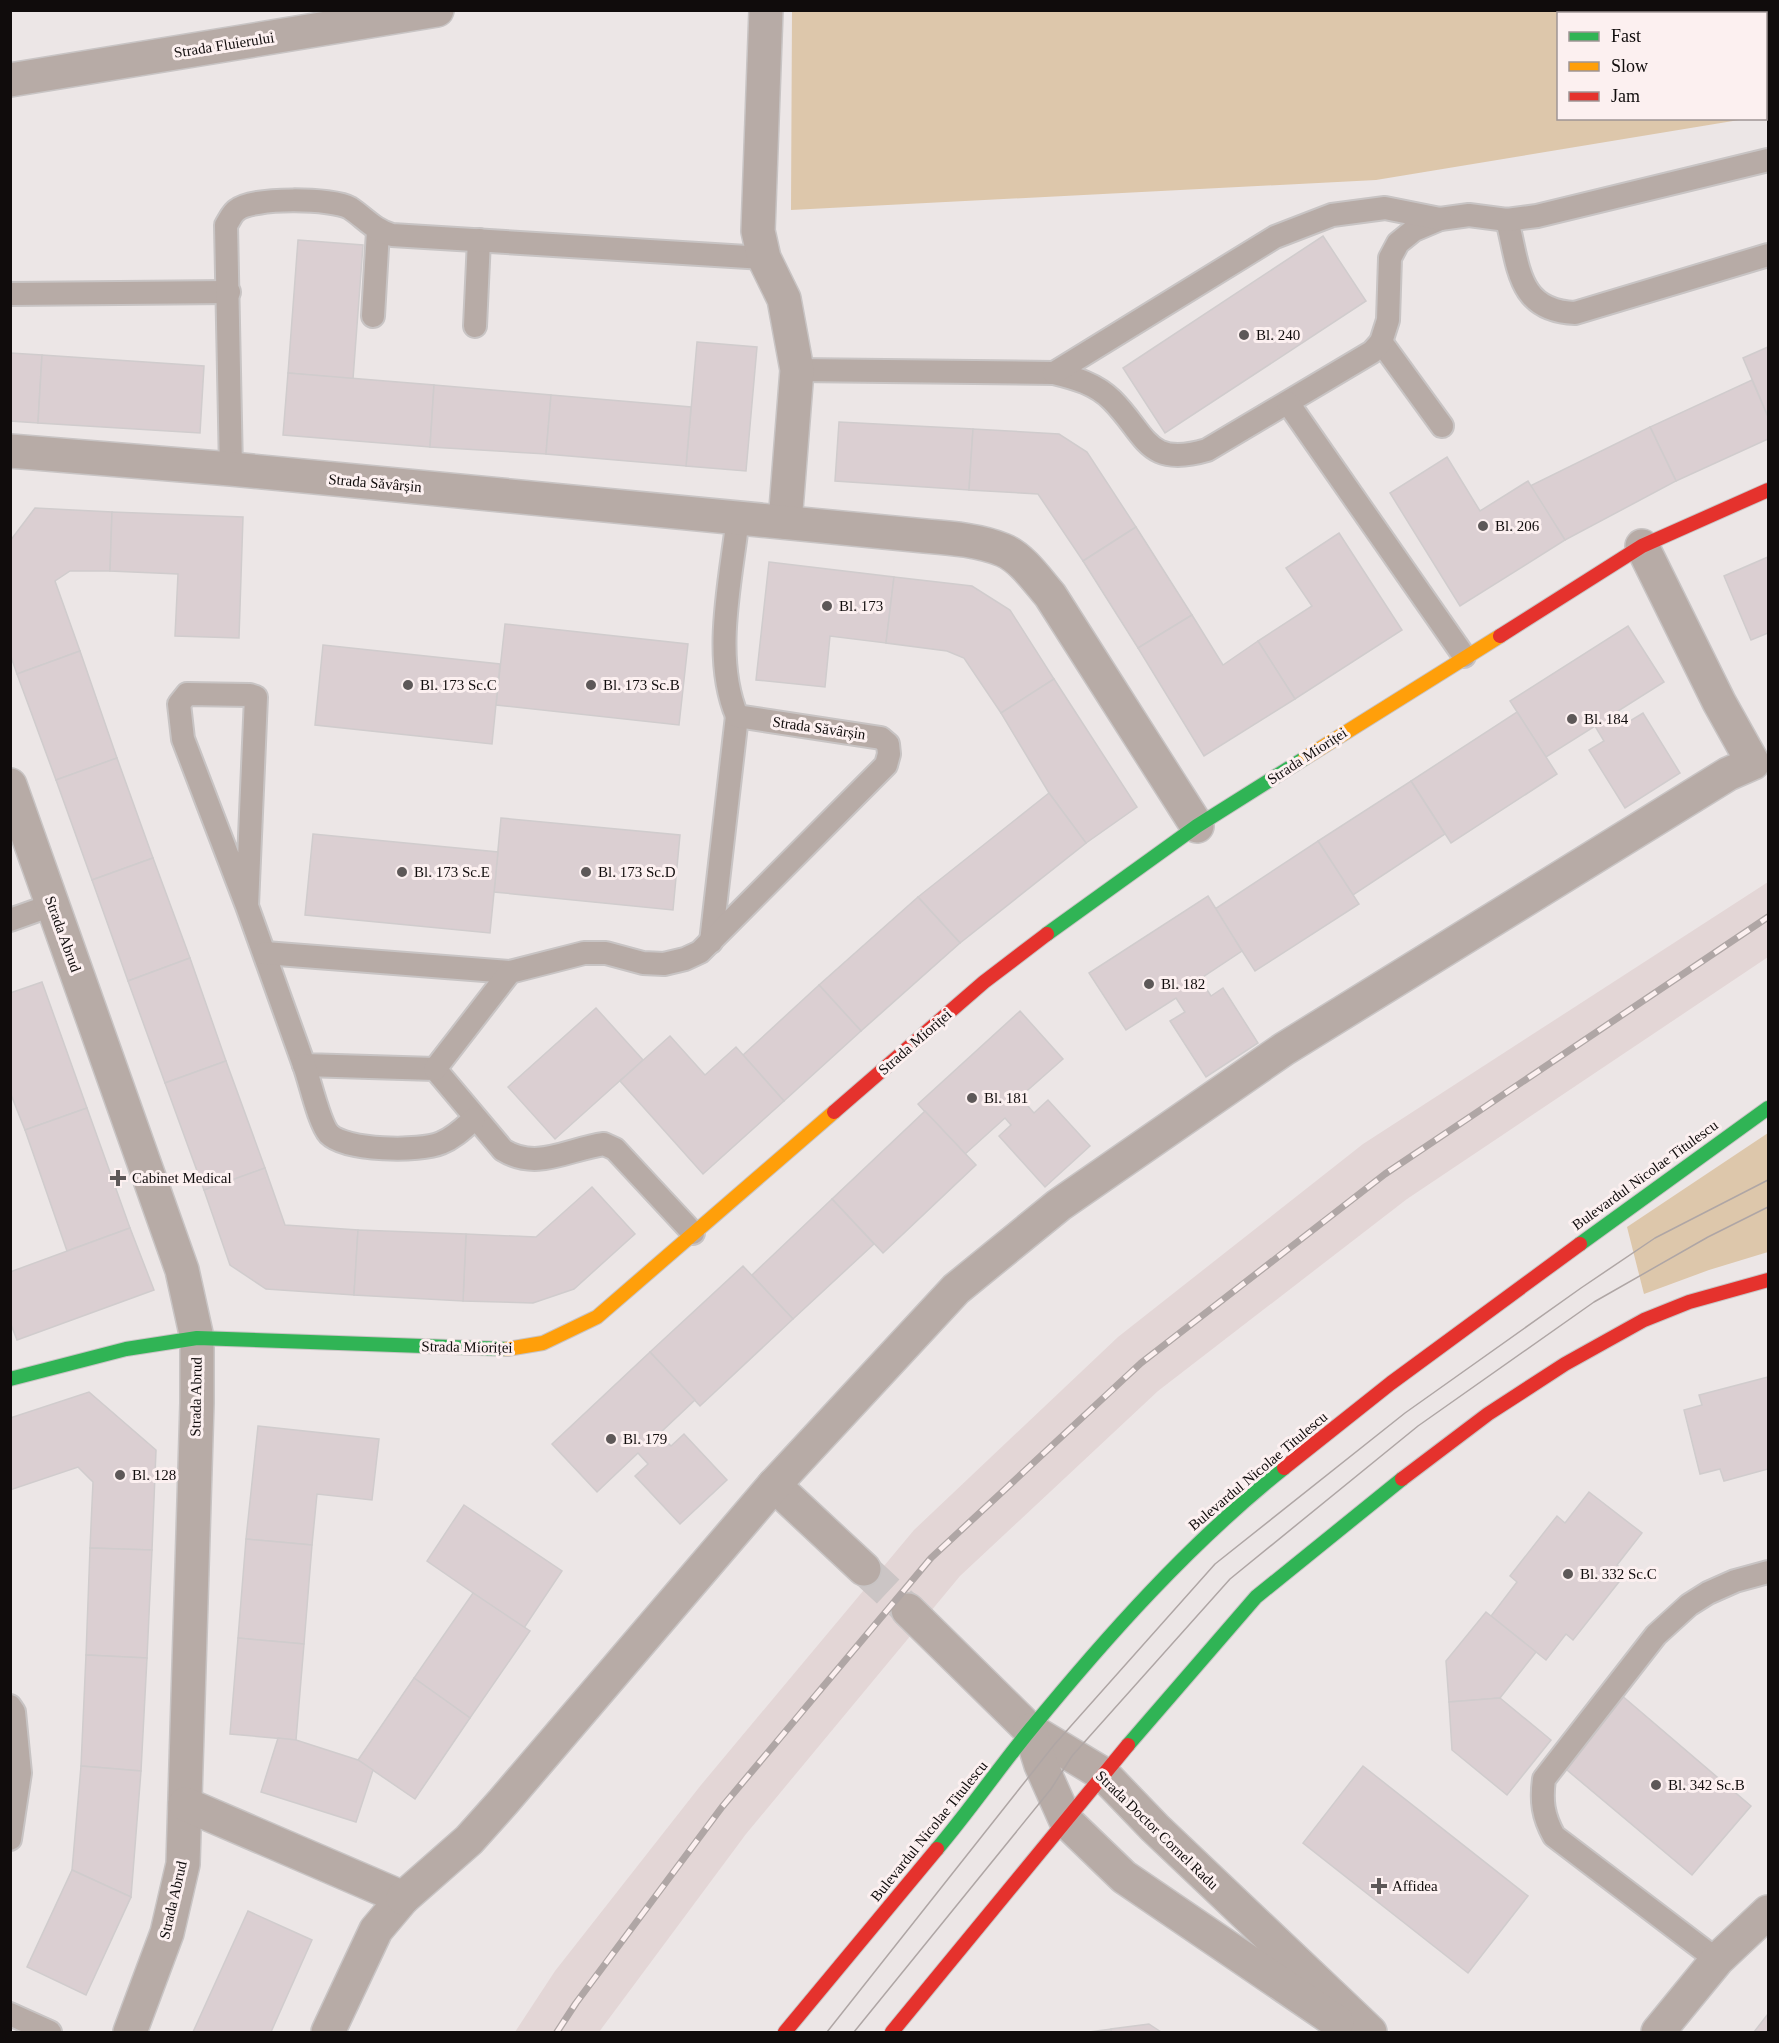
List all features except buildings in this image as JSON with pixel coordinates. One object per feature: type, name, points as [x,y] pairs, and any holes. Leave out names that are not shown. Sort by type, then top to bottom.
[{"type":"main road","name":"Strada Mioriței","points":[[10,1379],[126,1349],[197,1338],[268,1339],[493,1350],[543,1344],[597,1317],[984,982],[1075,912],[1197,826],[1642,546],[1768,490]]},
{"type":"main road","name":"Bulevardul Nicolae Titulescu","points":[[785,2032],[962,1819],[1030,1730],[1129,1615],[1202,1539],[1259,1488],[1391,1383],[1737,1128],[1768,1108]]},
{"type":"main road","points":[[892,2032],[1103,1774],[1204,1654],[1256,1597],[1329,1535],[1488,1414],[1565,1364],[1644,1320],[1689,1302],[1768,1280]]},
{"type":"street","name":"Strada Fluierului","points":[[10,80],[436,10]]},
{"type":"street","points":[[766,10],[757,200],[758,231],[764,258],[784,299],[797,369],[785,522]]},
{"type":"street","name":"Strada Săvârșin","points":[[10,451],[231,469],[738,517],[968,540],[1004,550],[1026,568],[1050,595],[1197,826]]},
{"type":"street","points":[[328,2032],[376,1930],[403,1898],[469,1840],[774,1485],[956,1289],[1059,1205],[1284,1049],[1728,774],[1761,758],[1719,702],[1642,546]]},
{"type":"street","name":"Strada Abrud","points":[[10,785],[182,1270],[197,1338],[183,1864],[167,1933],[130,2032]]},
{"type":"street","points":[[774,1485],[864,1569]]},
{"type":"street","points":[[908,1610],[1030,1730],[1041,1765],[1066,1821],[1124,1878],[1352,2032]]},
{"type":"street","name":"Strada Doctor Cornel Radu","points":[[1030,1730],[1103,1774],[1155,1828],[1370,2032]]},
{"type":"street","points":[[185,1804],[403,1898]]},
{"type":"street","points":[[1658,2032],[1717,1960],[1768,1912]]},
{"type":"lane","points":[[797,369],[1054,373],[1091,385],[1112,400],[1143,441],[1162,453],[1187,456],[1207,450],[1372,352],[1381,342],[1388,320],[1390,258],[1398,243],[1414,230],[1440,219],[1469,215],[1507,220],[1537,216],[1768,160]]},
{"type":"lane","points":[[231,469],[226,225],[237,209],[255,202],[333,202],[350,208],[378,231],[392,235],[764,258]]},
{"type":"lane","points":[[1054,373],[1275,237],[1332,215],[1385,208],[1440,219]]},
{"type":"lane","points":[[1507,220],[1524,284],[1536,303],[1556,313],[1575,314],[1768,255]]},
{"type":"lane","points":[[373,315],[378,231]]},
{"type":"lane","points":[[476,326],[479,240]]},
{"type":"lane","points":[[10,294],[229,292]]},
{"type":"lane","points":[[1381,342],[1442,426]]},
{"type":"lane","points":[[1288,403],[1464,656]]},
{"type":"lane","points":[[265,953],[510,972],[584,953],[606,953],[643,963],[664,964],[685,959],[706,947],[737,716],[728,696],[725,642],[738,517]]},
{"type":"lane","points":[[247,906],[256,697],[187,694],[179,704],[183,739],[265,953],[326,1130],[343,1143],[421,1148],[440,1144],[454,1137],[474,1119]]},
{"type":"lane","name":"Strada Săvârșin","points":[[706,947],[886,765],[889,754],[888,744],[881,738],[737,716]]},
{"type":"lane","points":[[10,920],[52,905]]},
{"type":"lane","points":[[435,1068],[510,972]]},
{"type":"lane","points":[[304,1065],[435,1068]]},
{"type":"lane","points":[[435,1068],[474,1119],[503,1150],[517,1159],[535,1160],[604,1144],[615,1149],[693,1233]]},
{"type":"lane","points":[[1717,1960],[1554,1836],[1546,1822],[1541,1800],[1544,1779],[1656,1635],[1689,1605],[1708,1593],[1735,1581],[1768,1572]]},
{"type":"lane","points":[[10,1706],[14,1712],[20,1773],[10,1839]]},
{"type":"lane","points":[[10,2014],[51,2032]]},
{"type":"shaded area","points":[[792,11],[1768,11],[1768,115],[1767,12],[1557,12],[1557,120],[1739,120],[1376,180],[791,210]]},
{"type":"shaded area","points":[[1768,882],[1768,957],[1407,1199],[1158,1391],[960,1576],[746,1834],[599,2032],[515,2032],[555,1971],[701,1785],[914,1530],[1118,1337],[1363,1144]]},
{"type":"shaded area","points":[[1768,1133],[1768,1252],[1709,1270],[1644,1294],[1627,1227]]},
{"type":"tunnel","points":[[864,1569],[908,1610]]},
{"type":"tram line","points":[[827,2032],[1054,1745],[1215,1564],[1405,1413],[1581,1288],[1655,1238],[1768,1180]]},
{"type":"tram line","points":[[854,2032],[1051,1789],[1072,1756],[1230,1579],[1418,1426],[1594,1302],[1708,1237],[1768,1207]]},
{"type":"railway","points":[[557,2032],[576,2003],[722,1807],[931,1558],[1141,1363],[1385,1174],[1768,917]]},
{"type":"traffic: fast","points":[[1047,934],[1197,826],[1305,758]]},
{"type":"traffic: fast","points":[[1580,1244],[1768,1108]]},
{"type":"traffic: fast","points":[[10,1379],[126,1349],[197,1338],[507,1349]]},
{"type":"traffic: fast","points":[[937,1849],[1030,1730],[1119,1626],[1215,1528],[1284,1468]]},
{"type":"traffic: fast","points":[[1128,1745],[1256,1597],[1402,1479]]},
{"type":"traffic: slow","points":[[1305,758],[1500,636]]},
{"type":"traffic: slow","points":[[507,1349],[543,1343],[597,1317],[834,1112]]},
{"type":"traffic: jam","points":[[1500,636],[1642,546],[1768,490]]},
{"type":"traffic: jam","points":[[834,1112],[984,982],[1047,934]]},
{"type":"traffic: jam","points":[[1284,1468],[1391,1383],[1580,1244]]},
{"type":"traffic: jam","points":[[1402,1479],[1488,1414],[1565,1364],[1644,1320],[1689,1302],[1768,1280]]},
{"type":"traffic: jam","points":[[892,2032],[1128,1745]]},
{"type":"traffic: jam","points":[[785,2032],[937,1849]]},
{"type":"place","name":"Bl. 240","points":[[1244,335]]},
{"type":"place","name":"Bl. 206","points":[[1483,526]]},
{"type":"place","name":"Bl. 173","points":[[827,606]]},
{"type":"place","name":"Bl. 173 Sc.C","points":[[408,685]]},
{"type":"place","name":"Bl. 173 Sc.B","points":[[591,685]]},
{"type":"place","name":"Bl. 184","points":[[1572,719]]},
{"type":"place","name":"Bl. 173 Sc.E","points":[[402,872]]},
{"type":"place","name":"Bl. 173 Sc.D","points":[[586,872]]},
{"type":"place","name":"Bl. 182","points":[[1149,984]]},
{"type":"place","name":"Bl. 181","points":[[972,1098]]},
{"type":"place","name":"Cabinet Medical","points":[[118,1178]]},
{"type":"place","name":"Bl. 179","points":[[611,1439]]},
{"type":"place","name":"Bl. 128","points":[[120,1475]]},
{"type":"place","name":"Bl. 332 Sc.C","points":[[1568,1574]]},
{"type":"place","name":"Bl. 342 Sc.B","points":[[1656,1785]]},
{"type":"place","name":"Affidea","points":[[1379,1886]]}]
